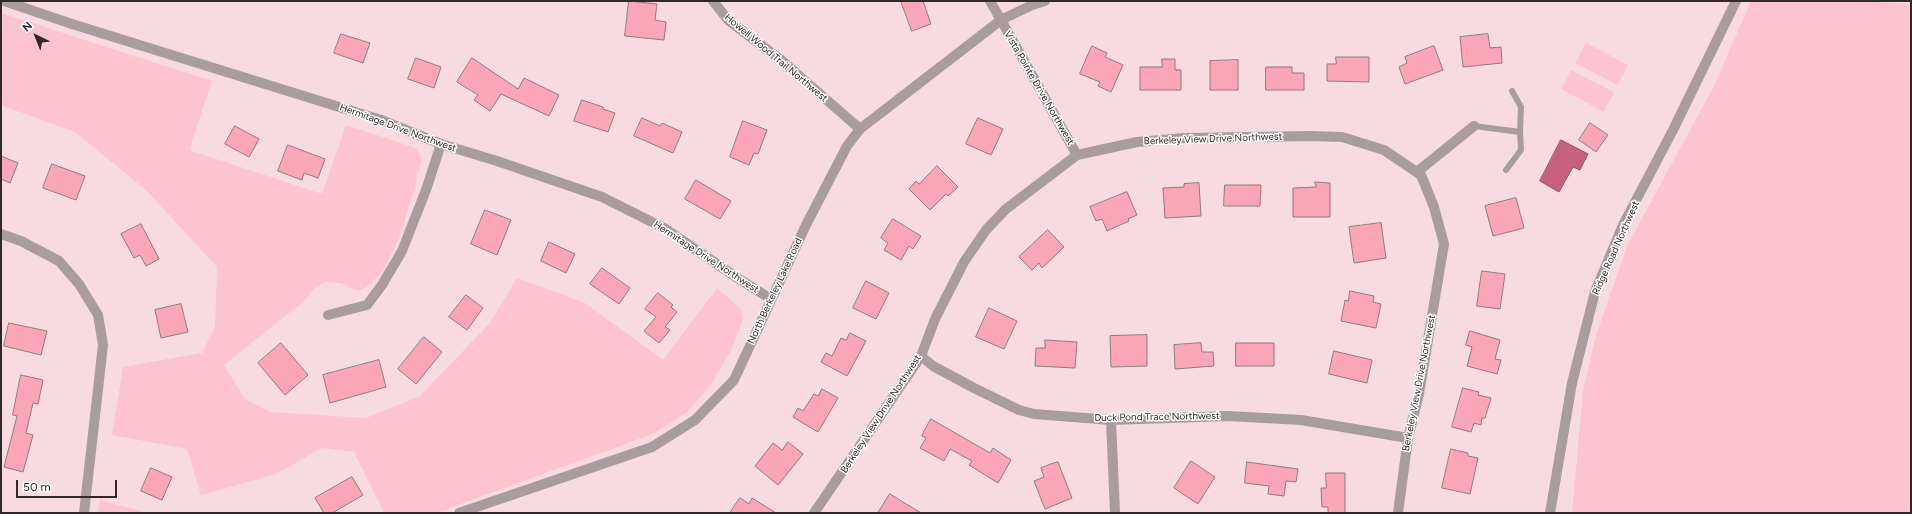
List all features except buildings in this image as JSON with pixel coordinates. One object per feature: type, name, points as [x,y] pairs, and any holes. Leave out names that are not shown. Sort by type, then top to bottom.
[{"type":"street","name":"Hermitage Drive Northwest","points":[[4,1],[72,24],[381,120],[441,144],[602,197],[664,228],[771,299]]},
{"type":"street","name":"Howell Wood Trail Northwest","points":[[713,1],[728,20],[782,60],[860,129]]},
{"type":"street","name":"Vista Pointe Drive Northwest","points":[[990,1],[1077,155]]},
{"type":"street","name":"North Berkeley Lake Road","points":[[459,513],[652,447],[696,420],[734,380],[810,218],[847,146],[860,129],[1001,20],[1032,5],[1045,1]]},
{"type":"street","name":"Ridge Road Northwest","points":[[1550,513],[1572,383],[1595,292],[1624,225],[1673,130],[1736,1]]},
{"type":"street","points":[[1417,172],[1474,126]]},
{"type":"street","name":"Berkeley View Drive Northwest","points":[[814,513],[921,356],[935,319],[964,262],[986,230],[1006,209],[1077,155],[1137,142],[1184,138],[1311,136],[1342,137],[1384,150],[1421,175],[1434,206],[1444,244],[1419,394],[1408,438],[1398,513]]},
{"type":"street","points":[[328,315],[367,305],[382,285],[402,251],[426,190],[441,144]]},
{"type":"street","points":[[1,234],[59,261],[79,284],[98,315],[104,345],[84,513]]},
{"type":"street","name":"Duck Pond Trace Northwest","points":[[921,356],[933,366],[1019,410],[1034,414],[1111,420],[1228,416],[1301,420],[1408,438]]},
{"type":"street","points":[[1111,420],[1115,513]]},
{"type":"lane","points":[[1506,170],[1521,150],[1521,107],[1512,90]]},
{"type":"lane","points":[[1474,126],[1520,132]]},
{"type":"shaded area","points":[[1751,1],[1851,1],[1911,4],[1911,513],[1572,513],[1583,391],[1596,335],[1628,244],[1714,86]]},
{"type":"shaded area","points":[[1,13],[212,81],[189,150],[322,194],[346,125],[416,148],[422,159],[400,233],[383,270],[371,283],[358,291],[341,283],[327,282],[316,286],[303,302],[224,365],[245,399],[271,412],[366,418],[420,396],[490,323],[517,278],[585,303],[663,360],[717,288],[741,309],[743,319],[731,350],[712,383],[687,412],[650,435],[436,513],[384,513],[354,452],[322,448],[276,474],[201,495],[187,449],[112,435],[123,367],[202,353],[215,327],[217,267],[147,191],[75,132],[1,105]]},
{"type":"shaded area","points":[[1586,43],[1628,65],[1618,85],[1575,63]]},
{"type":"shaded area","points":[[1571,70],[1614,92],[1604,112],[1561,89]]},
{"type":"shaded area","points":[[1561,140],[1588,154],[1580,170],[1573,167],[1559,192],[1540,181]]},
{"type":"shaded area","points":[[100,500],[148,513],[98,513]]}]
